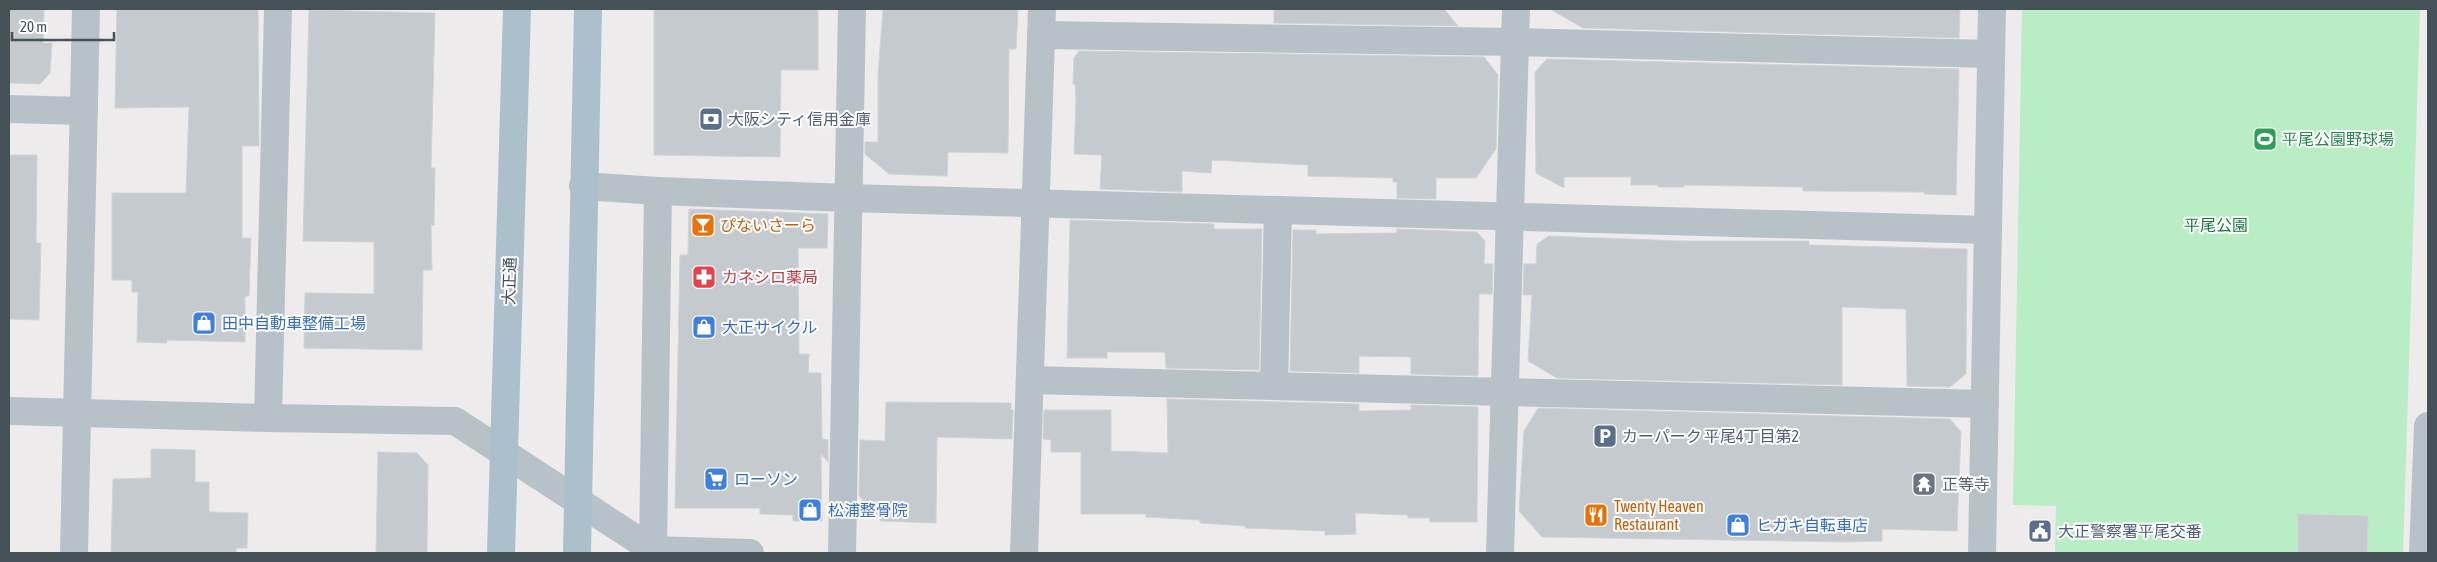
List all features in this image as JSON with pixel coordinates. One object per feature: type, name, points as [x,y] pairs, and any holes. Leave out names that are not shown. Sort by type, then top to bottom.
[{"type":"main road","name":"大正通","points":[[501,553],[517,9]]},
{"type":"main road","points":[[577,553],[588,9]]},
{"type":"street","points":[[74,553],[86,9]]},
{"type":"street","points":[[268,418],[278,9]]},
{"type":"street","points":[[842,553],[847,198],[852,9]]},
{"type":"street","points":[[1500,553],[1516,9]]},
{"type":"street","points":[[1982,553],[1992,9]]},
{"type":"street","points":[[1024,553],[1041,22],[1515,42],[1991,54]]},
{"type":"street","points":[[9,109],[84,111]]},
{"type":"street","points":[[583,186],[658,191],[847,198],[1988,230]]},
{"type":"street","points":[[653,551],[658,191]]},
{"type":"street","points":[[1274,386],[1278,210]]},
{"type":"street","points":[[1030,380],[1505,390],[1985,404]]},
{"type":"street","points":[[9,411],[455,421],[653,551],[750,553]]},
{"type":"street","points":[[2424,553],[2428,426]]},
{"type":"green space","name":"平尾公園","points":[[2022,9],[2420,9],[2403,553],[2055,553],[2056,506],[2013,505]]},
{"type":"building","points":[[9,9],[44,9],[43,43],[52,43],[50,73],[40,84],[9,83]]},
{"type":"building","points":[[117,9],[258,9],[259,146],[242,146],[242,238],[251,238],[249,296],[245,296],[245,342],[167,340],[167,343],[137,342],[138,292],[132,292],[132,280],[112,280],[112,193],[186,193],[189,107],[115,108]]},
{"type":"building","points":[[654,9],[818,9],[818,70],[781,70],[780,157],[654,155]]},
{"type":"building","points":[[883,9],[1018,9],[1016,49],[1009,49],[1008,153],[948,152],[947,176],[889,174],[865,154],[865,142],[878,142],[878,75]]},
{"type":"building","points":[[1274,9],[1444,9],[1458,26],[1274,23]]},
{"type":"building","points":[[1550,9],[1960,9],[1959,38],[1583,28]]},
{"type":"building","points":[[309,10],[435,13],[431,168],[435,168],[434,225],[431,225],[432,270],[423,270],[422,350],[304,348],[305,293],[374,294],[374,242],[303,241]]},
{"type":"building","points":[[1079,51],[1484,57],[1498,75],[1496,149],[1476,178],[1436,178],[1436,199],[1397,198],[1397,182],[1393,182],[1393,178],[1308,176],[1308,165],[1212,160],[1211,173],[1182,171],[1182,192],[1100,189],[1102,155],[1074,154],[1076,101],[1075,84],[1073,84],[1074,58]]},
{"type":"building","points":[[1547,59],[1959,69],[1956,195],[1924,194],[1925,192],[1803,191],[1803,187],[1684,185],[1684,187],[1658,187],[1658,185],[1631,185],[1631,177],[1564,177],[1564,188],[1536,173],[1535,72]]},
{"type":"building","points":[[9,155],[37,155],[36,243],[41,243],[39,320],[9,319]]},
{"type":"building","points":[[689,209],[828,214],[827,248],[798,248],[799,354],[809,354],[808,373],[821,373],[822,439],[828,440],[828,462],[821,454],[822,521],[793,521],[793,515],[760,514],[760,508],[675,508],[680,255],[688,255]]},
{"type":"building","points":[[1070,220],[1214,224],[1214,229],[1262,229],[1259,370],[1166,368],[1165,352],[1107,352],[1107,358],[1067,358]]},
{"type":"building","points":[[1397,229],[1477,232],[1485,241],[1484,264],[1493,264],[1492,294],[1479,294],[1478,376],[1411,374],[1411,357],[1359,356],[1359,373],[1290,371],[1293,230],[1316,230],[1316,234],[1396,233]]},
{"type":"building","points":[[1549,236],[1682,241],[1809,241],[1809,245],[1967,249],[1966,374],[1950,387],[1907,386],[1906,309],[1842,307],[1842,385],[1557,378],[1528,361],[1532,295],[1523,295],[1524,264],[1536,264],[1537,244]]},
{"type":"building","points":[[1167,399],[1359,404],[1359,411],[1411,410],[1411,405],[1478,407],[1477,522],[1430,522],[1430,518],[1408,518],[1408,515],[1355,513],[1356,534],[1325,535],[1325,531],[1245,528],[1245,526],[1200,523],[1200,520],[1146,517],[1146,514],[1081,514],[1081,452],[1051,452],[1051,440],[1043,439],[1044,410],[1111,410],[1111,451],[1168,453]]},
{"type":"building","points":[[886,402],[1011,403],[1011,410],[1013,410],[1012,439],[937,437],[936,523],[881,521],[859,496],[860,440],[885,441]]},
{"type":"building","points":[[1538,408],[1950,419],[1961,432],[1957,531],[1882,529],[1882,541],[1847,542],[1542,537],[1519,511],[1524,431]]},
{"type":"building","points":[[151,449],[195,450],[195,482],[209,482],[209,512],[248,513],[247,548],[236,548],[236,553],[111,553],[113,479],[151,478]]},
{"type":"building","points":[[378,452],[417,453],[428,465],[427,553],[376,553]]},
{"type":"building","points":[[2298,514],[2368,516],[2367,553],[2298,553]]},
{"type":"place","name":"大阪シティ信用金庫","points":[[711,119]]},
{"type":"place","name":"平尾公園野球場","points":[[2265,139]]},
{"type":"place","name":"ぴないさーら","points":[[703,225]]},
{"type":"place","name":"カネシロ薬局","points":[[704,277]]},
{"type":"place","name":"田中自動車整備工場","points":[[204,323]]},
{"type":"place","name":"大正サイクル","points":[[704,327]]},
{"type":"place","name":"カーパーク 平尾4丁目第2","points":[[1605,436]]},
{"type":"place","name":"ローソン","points":[[716,479]]},
{"type":"place","name":"正等寺","points":[[1924,484]]},
{"type":"place","name":"松浦整骨院","points":[[810,510]]},
{"type":"place","name":"Twenty Heaven Restaurant","points":[[1596,515]]},
{"type":"place","name":"ヒガキ自転車店","points":[[1738,525]]},
{"type":"place","name":"大正警察署平尾交番","points":[[2040,531]]}]
